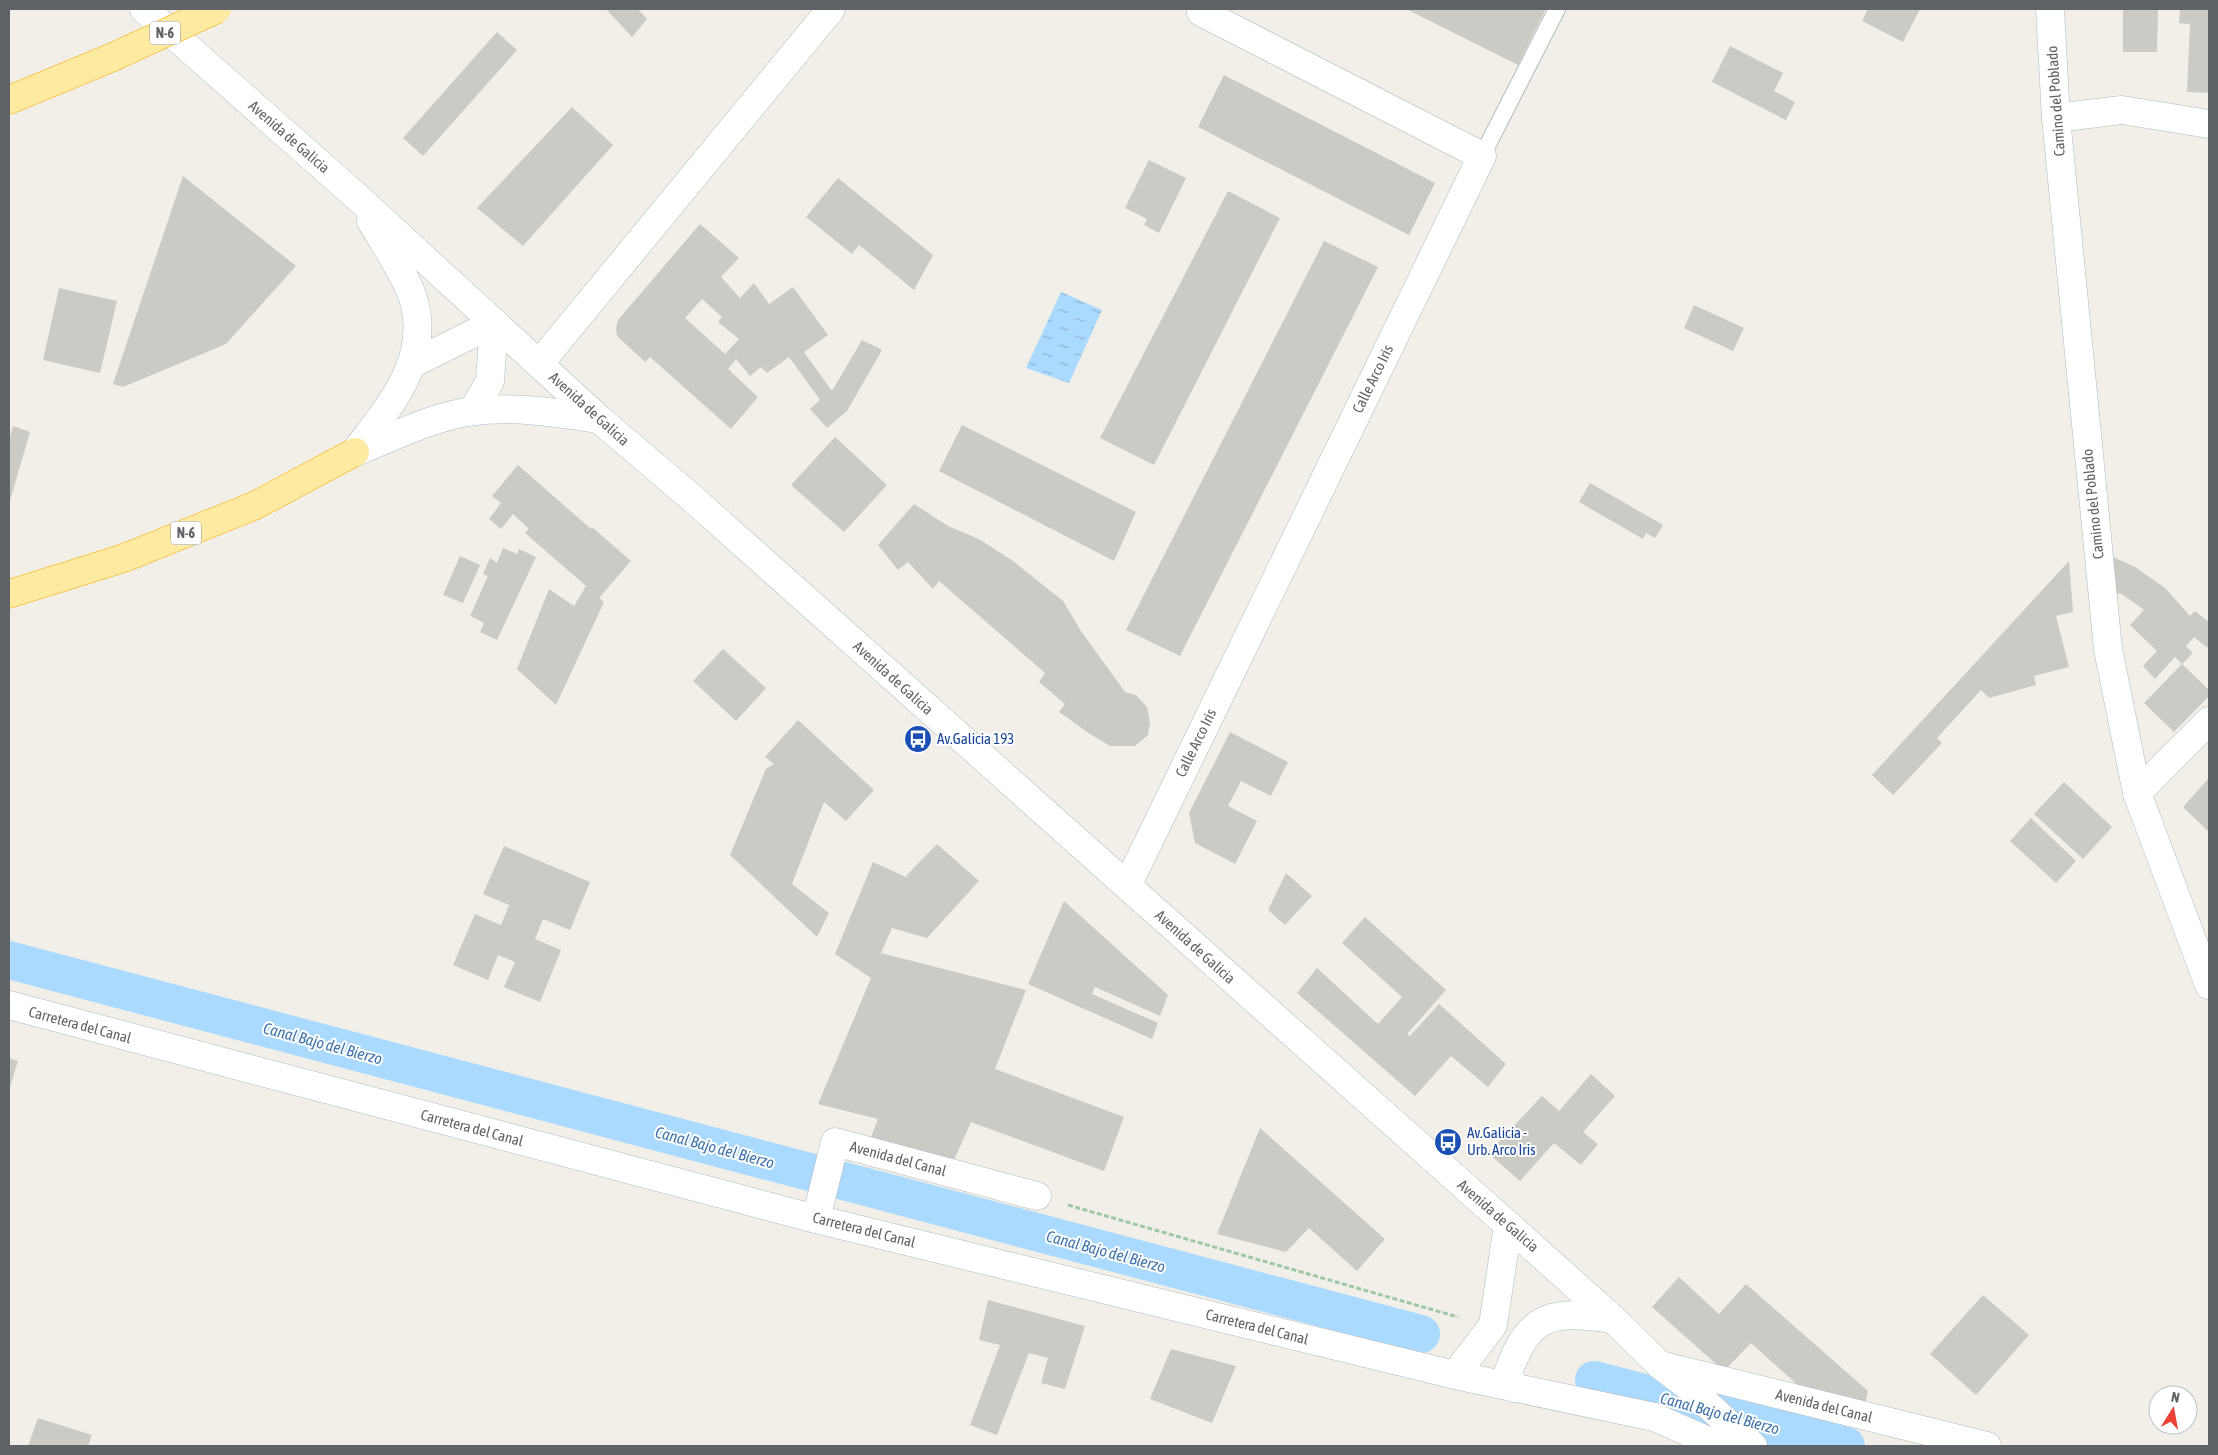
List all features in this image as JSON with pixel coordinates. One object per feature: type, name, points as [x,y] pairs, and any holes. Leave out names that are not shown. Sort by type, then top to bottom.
[{"type":"highway","name":"N-6","points":[[9,100],[113,57],[217,9]]},
{"type":"highway","name":"N-6","points":[[9,594],[124,558],[254,506],[355,452]]},
{"type":"street","name":"Avenida de Galicia","points":[[144,9],[356,196],[600,419],[1613,1319],[1660,1365],[1685,1384],[1739,1444]]},
{"type":"street","points":[[539,364],[831,9]]},
{"type":"street","name":"Camino del Poblado","points":[[2050,9],[2056,118],[2108,649],[2138,793],[2209,985]]},
{"type":"street","points":[[1201,12],[1482,156]]},
{"type":"street","points":[[2056,118],[2122,110],[2209,124]]},
{"type":"street","name":"Calle Arco Iris","points":[[1127,886],[1482,156]]},
{"type":"street","name":"N-6","points":[[355,452],[398,395],[412,364],[418,330],[413,298],[393,259],[356,196]]},
{"type":"street","points":[[412,364],[494,323]]},
{"type":"street","points":[[473,411],[490,381],[494,323]]},
{"type":"street","name":"N-6","points":[[355,452],[438,419],[473,411],[528,409],[600,419]]},
{"type":"street","points":[[2138,793],[2209,721]]},
{"type":"street","name":"Carretera del Canal","points":[[9,1005],[816,1219],[1455,1375],[1654,1418],[1739,1444]]},
{"type":"street","name":"Avenida del Canal","points":[[816,1219],[835,1142],[1037,1196]]},
{"type":"street","points":[[1455,1375],[1493,1326],[1508,1225]]},
{"type":"street","points":[[1514,1388],[1508,1373],[1515,1354],[1530,1330],[1546,1319],[1568,1314],[1613,1319]]},
{"type":"street","name":"Avenida del Canal","points":[[1660,1365],[1987,1446]]},
{"type":"lane","points":[[1482,156],[1557,9]]},
{"type":"path","points":[[1037,1196],[1493,1326]]},
{"type":"water","points":[[1061,292],[1102,310],[1069,383],[1026,368]]},
{"type":"building","points":[[606,9],[638,9],[647,19],[632,37]]},
{"type":"building","points":[[1406,9],[1546,9],[1518,65]]},
{"type":"building","points":[[1868,9],[1920,9],[1903,42],[1862,21]]},
{"type":"building","points":[[2123,9],[2158,9],[2157,52],[2123,52]]},
{"type":"building","points":[[2180,9],[2209,9],[2209,93],[2187,92],[2190,24],[2179,23]]},
{"type":"building","points":[[497,32],[517,50],[423,156],[403,138]]},
{"type":"building","points":[[1730,46],[1783,73],[1774,91],[1795,102],[1786,120],[1712,82]]},
{"type":"building","points":[[1224,75],[1435,183],[1409,235],[1198,127]]},
{"type":"building","points":[[572,107],[613,145],[523,246],[477,208]]},
{"type":"building","points":[[1149,160],[1186,178],[1159,233],[1144,225],[1147,219],[1125,208]]},
{"type":"building","points":[[183,176],[296,266],[226,344],[123,387],[113,384]]},
{"type":"building","points":[[838,178],[933,255],[914,290],[859,245],[852,254],[806,217]]},
{"type":"building","points":[[1228,191],[1280,218],[1154,465],[1100,438]]},
{"type":"building","points":[[700,224],[739,258],[721,277],[740,298],[754,283],[769,304],[793,287],[828,335],[804,352],[832,391],[862,340],[882,350],[847,411],[827,428],[810,409],[820,400],[789,357],[767,373],[761,367],[750,376],[736,359],[728,369],[758,397],[731,429],[650,357],[645,362],[617,336],[618,320]],"holes":[[[702,299],[722,317],[718,322],[739,339],[725,354],[685,318]]]},
{"type":"building","points":[[1324,241],[1378,267],[1180,656],[1126,630]]},
{"type":"building","points":[[59,288],[117,301],[100,373],[43,360]]},
{"type":"building","points":[[1694,305],[1744,328],[1733,351],[1684,328]]},
{"type":"building","points":[[962,425],[1136,512],[1114,561],[939,471]]},
{"type":"building","points":[[13,426],[30,432],[9,504],[9,441]]},
{"type":"building","points":[[835,437],[887,485],[844,532],[791,485]]},
{"type":"building","points":[[518,465],[591,529],[592,527],[631,561],[599,598],[604,602],[556,705],[517,669],[549,589],[574,606],[586,586],[525,533],[529,529],[513,514],[501,529],[489,519],[501,503],[492,496]]},
{"type":"building","points":[[1590,483],[1663,525],[1655,538],[1646,533],[1643,539],[1579,502]]},
{"type":"building","points":[[914,504],[948,526],[979,539],[1013,561],[1063,601],[1081,631],[1125,692],[1136,695],[1147,707],[1150,722],[1148,735],[1135,746],[1110,746],[1090,734],[1059,712],[1065,704],[1039,682],[1045,673],[939,581],[933,589],[908,562],[898,570],[878,545]]},
{"type":"building","points":[[503,548],[517,554],[519,549],[536,557],[497,640],[480,632],[484,623],[470,616],[488,576],[483,574],[490,558],[497,563]]},
{"type":"building","points":[[2104,553],[2135,567],[2165,588],[2190,616],[2195,611],[2209,622],[2209,649],[2194,637],[2186,646],[2193,653],[2182,664],[2175,657],[2155,679],[2143,666],[2157,651],[2130,625],[2144,610],[2122,594],[2110,593]]},
{"type":"building","points":[[460,556],[480,565],[463,603],[443,595]]},
{"type":"building","points":[[2069,561],[2073,612],[2056,616],[2069,667],[2034,676],[2036,685],[1989,698],[1981,690],[1937,738],[1942,743],[1893,795],[1872,775]]},
{"type":"building","points":[[723,649],[766,688],[736,721],[693,681]]},
{"type":"building","points":[[2182,664],[2209,690],[2209,696],[2174,732],[2144,703]]},
{"type":"building","points":[[798,720],[874,790],[846,821],[824,802],[792,884],[829,913],[817,937],[730,855],[766,769],[774,764],[765,757]]},
{"type":"building","points":[[1230,732],[1288,762],[1271,796],[1241,781],[1228,806],[1257,821],[1235,864],[1195,843],[1189,813]]},
{"type":"building","points":[[2209,778],[2209,832],[2183,807]]},
{"type":"building","points":[[2064,782],[2112,827],[2083,859],[2034,814]]},
{"type":"building","points":[[2031,818],[2076,861],[2056,883],[2010,841]]},
{"type":"building","points":[[937,844],[979,881],[927,938],[892,928],[881,953],[1026,990],[995,1069],[1124,1117],[1104,1171],[971,1122],[954,1160],[871,1137],[878,1119],[818,1104],[871,978],[835,954],[873,862],[908,878],[906,876]]},
{"type":"building","points":[[504,846],[590,882],[570,930],[543,919],[535,939],[561,950],[540,1002],[504,987],[515,962],[498,955],[488,980],[453,965],[475,914],[501,925],[509,905],[483,894]]},
{"type":"building","points":[[1286,873],[1312,896],[1285,925],[1268,910]]},
{"type":"building","points":[[1064,901],[1168,995],[1160,1016],[1095,987],[1092,994],[1158,1023],[1152,1039],[1028,984]]},
{"type":"building","points":[[1365,917],[1446,990],[1407,1034],[1410,1036],[1439,1004],[1506,1064],[1488,1087],[1451,1056],[1415,1096],[1297,993],[1317,968],[1378,1024],[1402,997],[1342,943]]},
{"type":"building","points":[[9,1058],[18,1061],[9,1090]]},
{"type":"building","points":[[1591,1074],[1615,1096],[1583,1132],[1598,1144],[1581,1165],[1554,1143],[1520,1181],[1488,1153],[1542,1096],[1559,1111]]},
{"type":"building","points":[[1260,1128],[1385,1239],[1357,1271],[1309,1228],[1286,1252],[1217,1234]]},
{"type":"building","points":[[1679,1277],[1719,1314],[1746,1284],[1868,1391],[1865,1405],[1802,1389],[1751,1343],[1724,1371],[1652,1307]]},
{"type":"building","points":[[1983,1295],[2029,1335],[1976,1395],[1930,1354]]},
{"type":"building","points":[[988,1300],[1085,1326],[1065,1389],[1041,1383],[1048,1358],[1029,1353],[997,1435],[970,1425],[1000,1345],[979,1340]]},
{"type":"building","points":[[1171,1349],[1236,1366],[1212,1423],[1150,1399]]},
{"type":"building","points":[[38,1418],[92,1435],[88,1446],[28,1446]]},
{"type":"waterway","name":"Canal Bajo del Bierzo","points":[[9,960],[1421,1334]]},
{"type":"waterway","name":"Canal Bajo del Bierzo","points":[[1594,1380],[1846,1446]]},
{"type":"place","name":"Av.Galicia 193","points":[[918,739]]},
{"type":"place","name":"Av.Galicia - Urb. Arco Iris","points":[[1448,1142]]}]
